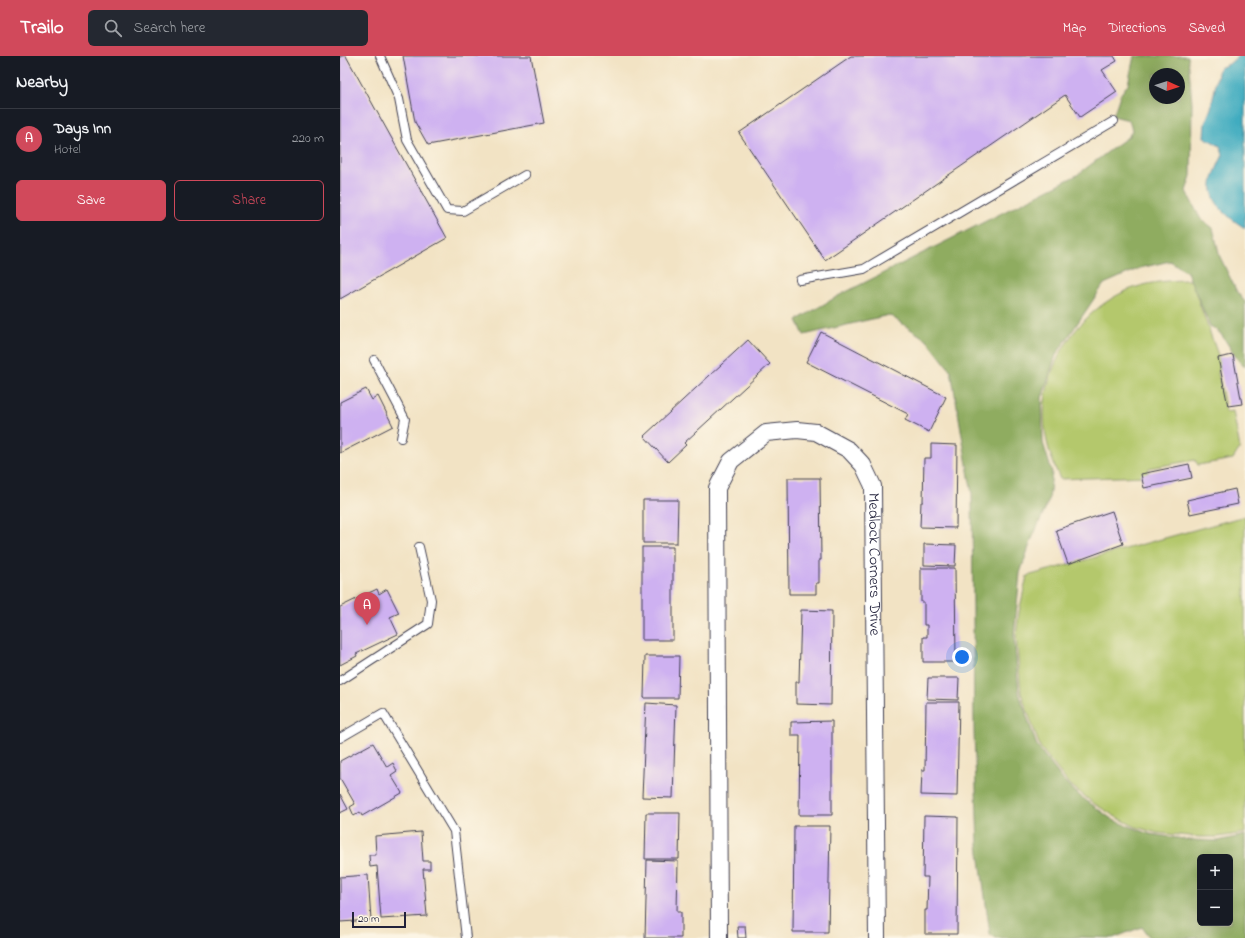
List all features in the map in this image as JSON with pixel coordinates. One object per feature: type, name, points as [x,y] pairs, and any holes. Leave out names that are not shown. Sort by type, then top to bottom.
[{"type":"street","name":"Medlock Corners Drive","points":[[719,938],[717,488],[731,461],[766,433],[797,430],[816,432],[849,450],[863,466],[872,486],[877,938]]},
{"type":"lane","points":[[380,56],[399,99],[407,140],[447,210],[463,211],[525,174]]},
{"type":"lane","points":[[800,280],[864,269],[1114,121]]},
{"type":"lane","points":[[374,360],[405,418],[401,438]]},
{"type":"lane","points":[[340,681],[428,624],[431,600],[419,547]]},
{"type":"lane","points":[[340,738],[383,713],[454,831],[466,938]]},
{"type":"green space","points":[[1134,56],[1188,56],[1192,103],[1191,176],[1186,191],[1200,218],[1213,228],[1220,257],[1237,292],[1245,302],[1245,367],[1240,363],[1216,329],[1210,326],[1187,272],[1170,261],[1140,268],[1104,284],[1056,355],[1042,398],[1043,443],[1052,472],[1049,500],[1031,541],[1020,573],[1014,636],[1019,693],[1037,746],[1063,780],[1080,796],[1113,820],[1150,834],[1191,840],[1218,841],[1245,835],[1245,938],[1150,938],[1142,927],[1113,938],[996,938],[990,934],[978,845],[974,732],[972,494],[951,371],[927,340],[889,315],[804,335],[797,320],[838,296],[1077,175],[1129,136],[1132,130],[1129,120],[1113,116],[1120,95],[1128,84]]},
{"type":"green space","points":[[1175,280],[1191,280],[1222,366],[1218,372],[1226,412],[1233,411],[1240,448],[1233,459],[1198,465],[1195,460],[1149,468],[1147,476],[1060,479],[1047,443],[1044,408],[1054,366],[1064,347],[1077,329],[1092,313],[1109,300],[1128,290],[1143,285]]},
{"type":"green space","points":[[1245,516],[1245,833],[1218,837],[1200,837],[1157,833],[1136,827],[1093,803],[1068,783],[1040,747],[1021,693],[1016,636],[1019,612],[1027,576]]},
{"type":"water","points":[[1238,56],[1245,56],[1245,228],[1220,208],[1214,197],[1212,183],[1223,155],[1220,146],[1204,137],[1205,123],[1211,108],[1219,68],[1229,64]]},
{"type":"building","points":[[340,56],[346,56],[447,238],[340,299]]},
{"type":"building","points":[[403,56],[531,56],[544,123],[428,145],[415,122]]},
{"type":"building","points":[[851,56],[1114,56],[1117,61],[1102,70],[1117,92],[1080,117],[1065,95],[825,260],[739,133]]},
{"type":"building","points":[[821,332],[946,397],[929,432],[905,420],[908,414],[806,362]]},
{"type":"building","points":[[748,340],[770,364],[684,443],[686,445],[668,462],[644,436]]},
{"type":"building","points":[[1233,355],[1242,404],[1228,406],[1218,358]]},
{"type":"building","points":[[366,389],[372,400],[378,396],[393,426],[340,453],[340,402]]},
{"type":"building","points":[[931,444],[957,445],[956,528],[920,527],[921,502],[923,502],[924,458],[931,458]]},
{"type":"building","points":[[1189,464],[1192,478],[1144,488],[1141,474]]},
{"type":"building","points":[[788,478],[820,478],[821,560],[819,560],[819,583],[816,583],[816,594],[789,594]]},
{"type":"building","points":[[1235,489],[1238,504],[1190,514],[1187,500]]},
{"type":"building","points":[[643,500],[678,500],[677,543],[643,543]]},
{"type":"building","points":[[1112,511],[1123,544],[1068,564],[1056,530]]},
{"type":"building","points":[[924,544],[956,545],[955,566],[924,565]]},
{"type":"building","points":[[642,547],[673,547],[673,640],[642,640]]},
{"type":"building","points":[[921,568],[955,568],[956,662],[923,662],[923,637],[927,637],[927,625],[924,625],[924,602],[921,602]]},
{"type":"building","points":[[377,589],[379,594],[387,589],[399,613],[390,617],[398,634],[356,654],[357,656],[340,665],[340,607]]},
{"type":"building","points":[[801,610],[832,611],[831,705],[796,704],[796,682],[799,682]]},
{"type":"building","points":[[645,656],[679,656],[678,698],[644,698]]},
{"type":"building","points":[[928,678],[959,678],[958,700],[927,699]]},
{"type":"building","points":[[926,702],[959,702],[957,796],[921,795],[922,770],[925,770]]},
{"type":"building","points":[[646,703],[676,705],[673,798],[642,797]]},
{"type":"building","points":[[832,721],[832,815],[799,815],[800,735],[791,735],[791,722]]},
{"type":"building","points":[[373,743],[387,767],[393,763],[397,771],[391,775],[402,793],[362,816],[360,812],[354,816],[350,807],[355,804],[340,778],[340,761]]},
{"type":"building","points":[[340,794],[348,809],[340,813]]},
{"type":"building","points":[[646,813],[680,813],[679,859],[645,859]]},
{"type":"building","points":[[924,816],[958,817],[957,934],[925,934],[925,910],[927,910],[928,877],[923,877]]},
{"type":"building","points":[[794,826],[830,826],[828,932],[793,932]]},
{"type":"building","points":[[421,832],[423,861],[430,861],[430,869],[423,869],[427,916],[381,919],[377,866],[370,867],[369,855],[376,855],[375,836]]},
{"type":"building","points":[[647,860],[678,861],[677,912],[681,912],[681,938],[645,938]]},
{"type":"building","points":[[368,875],[371,920],[340,922],[340,877]]},
{"type":"building","points":[[737,926],[745,926],[746,938],[738,938]]},
{"type":"place","name":"Days Inn","points":[[367,625]]}]
